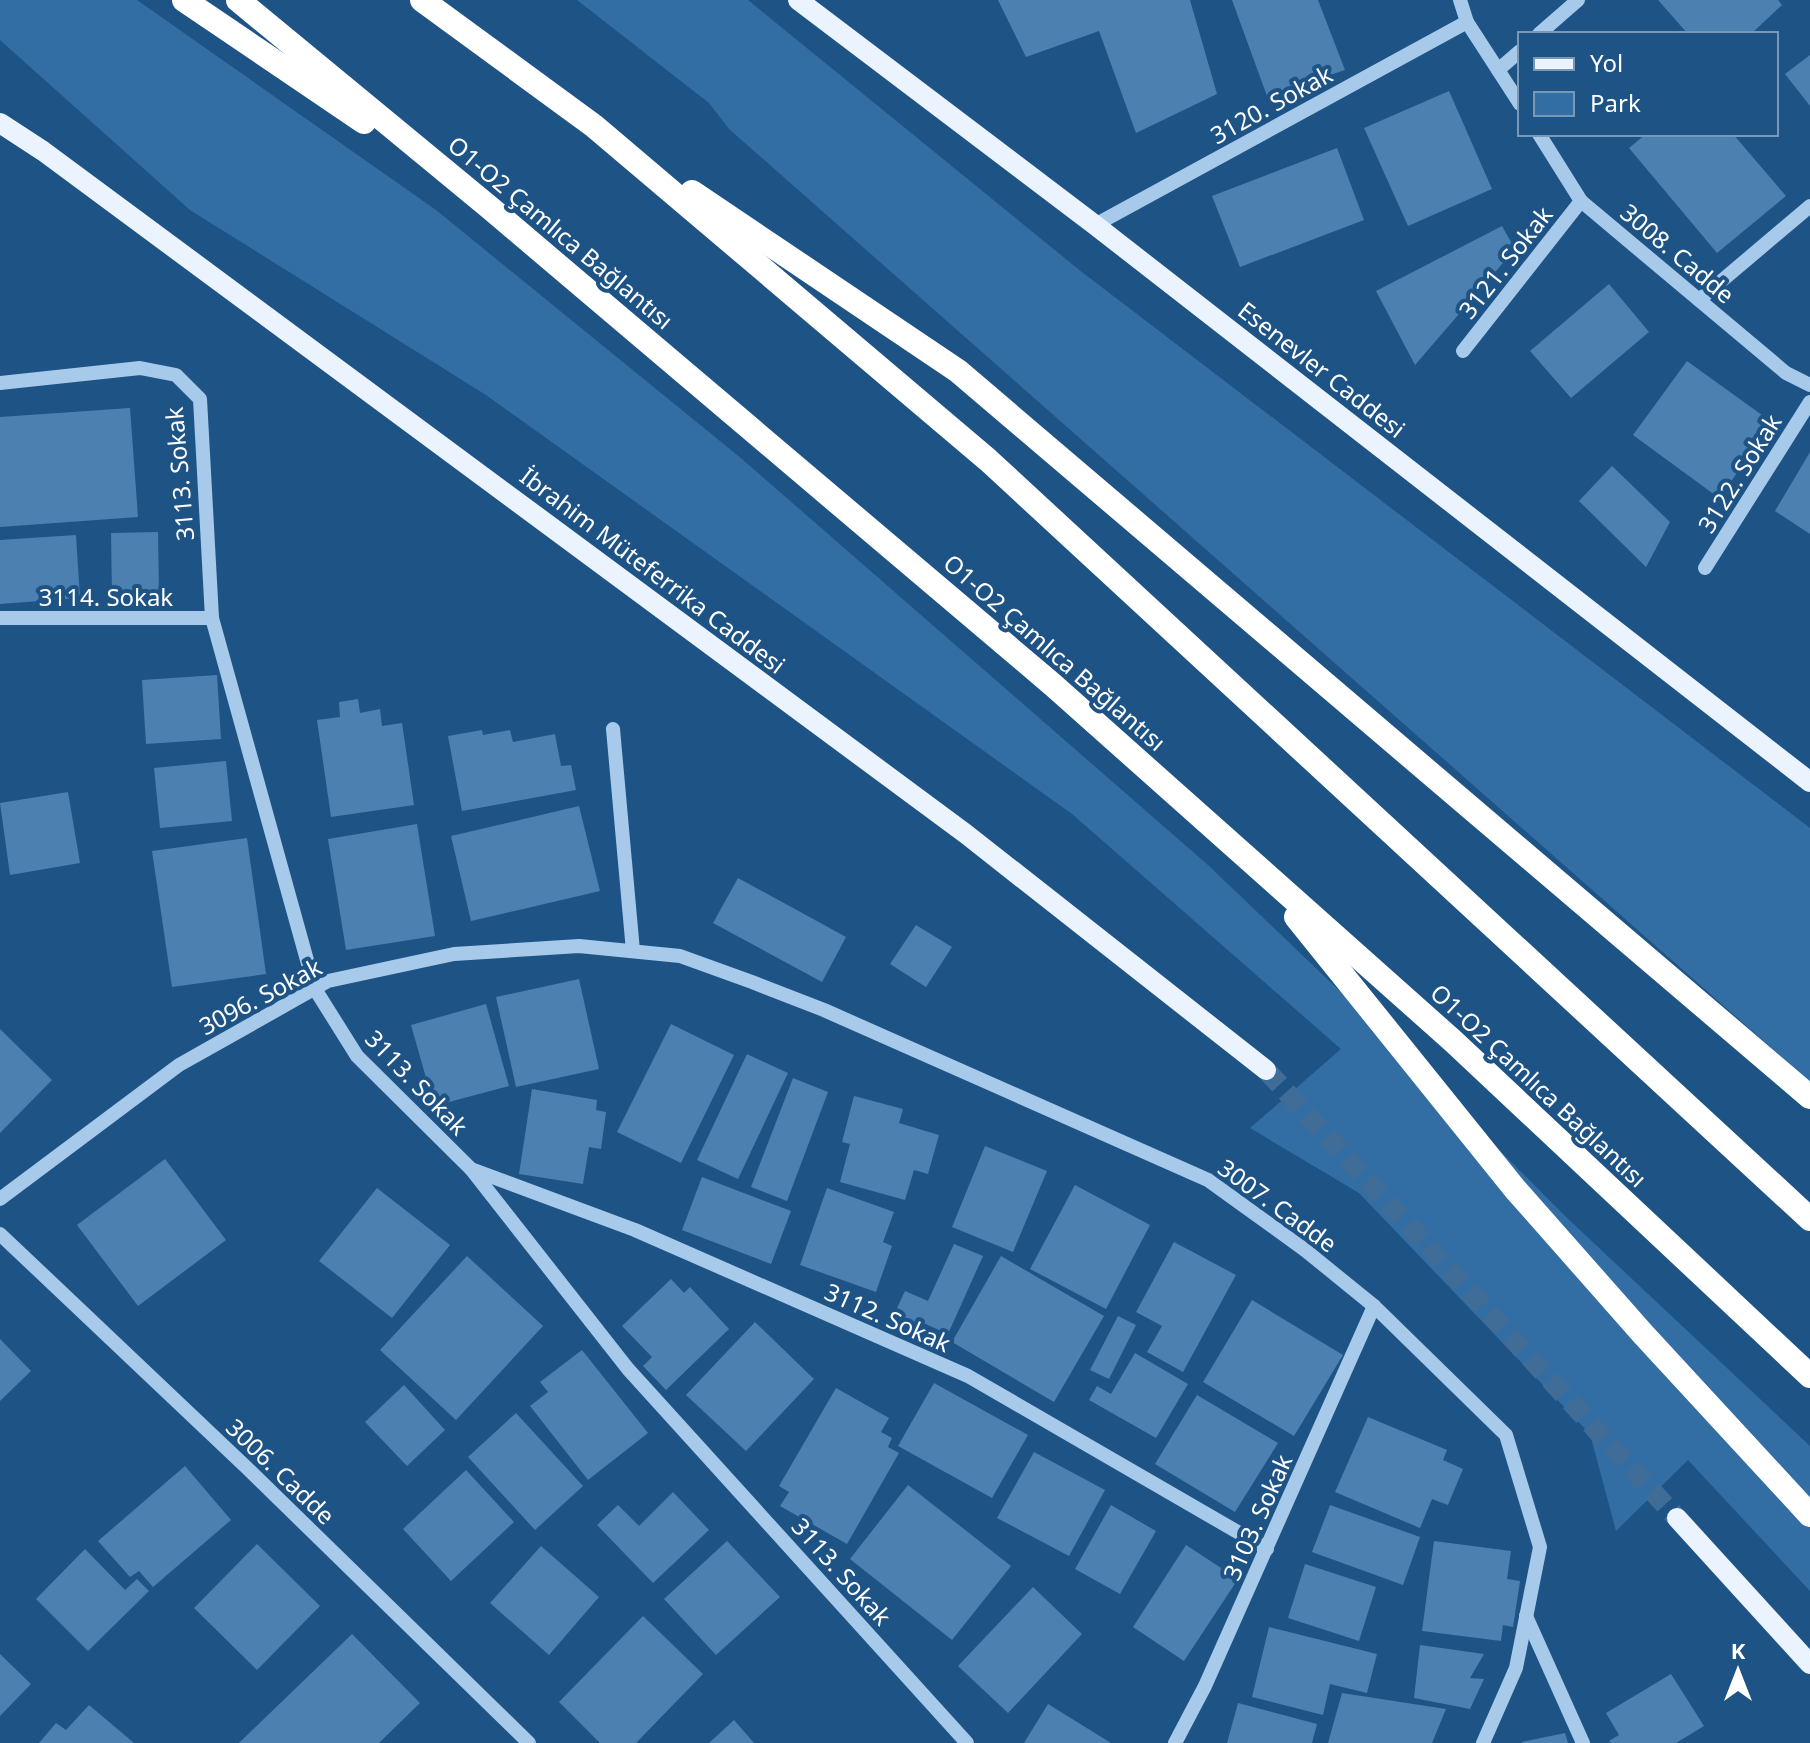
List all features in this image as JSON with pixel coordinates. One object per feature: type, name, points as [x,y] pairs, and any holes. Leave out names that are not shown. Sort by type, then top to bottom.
[{"type":"highway","points":[[184,0],[489,207]]},
{"type":"highway","name":"O1-O2 Çamlıca Bağlantısı","points":[[238,0],[489,207],[1053,685],[1453,1041],[1810,1376]]},
{"type":"highway","points":[[422,0],[594,126],[958,371],[1810,1097]]},
{"type":"highway","points":[[594,126],[988,460],[1810,1219]]},
{"type":"highway","points":[[1252,862],[1515,1189],[1810,1515]]},
{"type":"main road","name":"Esenevler Caddesi","points":[[798,0],[1095,225],[1810,782]]},
{"type":"main road","name":"İbrahim Müteferrika Caddesi","points":[[0,123],[69,170],[966,834],[1266,1070]]},
{"type":"main road","points":[[1677,1518],[1810,1664]]},
{"type":"street","points":[[1460,0],[1467,22],[1518,101]]},
{"type":"street","points":[[1541,32],[1578,0]]},
{"type":"street","name":"3120. Sokak","points":[[1095,225],[1467,22]]},
{"type":"street","points":[[1498,70],[1518,53]]},
{"type":"street","name":"3008. Cadde","points":[[1540,136],[1581,201],[1786,373],[1810,385]]},
{"type":"street","name":"3121. Sokak","points":[[1463,351],[1581,201]]},
{"type":"street","points":[[1699,300],[1810,206]]},
{"type":"street","name":"3113. Sokak","points":[[0,383],[140,368],[176,375],[200,399],[212,618],[315,989],[357,1056],[471,1169],[628,1369],[967,1743]]},
{"type":"street","name":"3122. Sokak","points":[[1705,568],[1810,402]]},
{"type":"street","name":"3114. Sokak","points":[[0,618],[212,618]]},
{"type":"street","points":[[613,729],[633,951]]},
{"type":"street","name":"3096. Sokak","points":[[0,1199],[179,1065],[328,981],[454,954],[579,946],[633,951]]},
{"type":"street","name":"3007. Cadde","points":[[633,951],[680,956],[824,1010],[1208,1180],[1305,1250],[1374,1306],[1506,1435],[1540,1547],[1516,1668],[1483,1743]]},
{"type":"street","name":"3112. Sokak","points":[[471,1169],[635,1230],[968,1376],[1267,1549]]},
{"type":"street","name":"3006. Cadde","points":[[0,1234],[246,1467],[529,1743]]},
{"type":"street","name":"3103. Sokak","points":[[1175,1743],[1205,1686],[1374,1306]]},
{"type":"street","points":[[1526,1615],[1583,1743]]},
{"type":"green space","points":[[0,0],[137,0],[436,210],[742,459],[1208,865],[1370,1020],[1565,1216],[1810,1446],[1810,1591],[1688,1460],[1616,1531],[1590,1434],[1359,1193],[1250,1128],[1341,1049],[1072,814],[486,395],[190,210],[0,40]]},
{"type":"green space","points":[[577,0],[748,0],[1078,269],[1810,828],[1810,1082],[729,129],[709,103]]},
{"type":"building","points":[[998,0],[1190,0],[1217,94],[1136,133],[1099,31],[1026,57]]},
{"type":"building","points":[[1232,0],[1318,0],[1345,70],[1267,96]]},
{"type":"building","points":[[1658,0],[1778,0],[1782,5],[1753,32],[1686,32]]},
{"type":"building","points":[[1810,55],[1810,106],[1785,74]]},
{"type":"building","points":[[1449,91],[1492,189],[1408,226],[1364,128]]},
{"type":"building","points":[[1644,136],[1735,136],[1786,196],[1717,253],[1629,148]]},
{"type":"building","points":[[1337,148],[1364,220],[1240,267],[1212,196]]},
{"type":"building","points":[[1502,226],[1515,249],[1415,365],[1376,291]]},
{"type":"building","points":[[1609,284],[1649,332],[1571,398],[1530,351]]},
{"type":"building","points":[[1687,361],[1773,423],[1719,498],[1633,435]]},
{"type":"building","points":[[130,408],[138,517],[0,527],[0,417]]},
{"type":"building","points":[[1810,452],[1810,534],[1775,511]]},
{"type":"building","points":[[1612,466],[1670,522],[1646,567],[1579,501]]},
{"type":"building","points":[[158,532],[159,595],[112,596],[111,533]]},
{"type":"building","points":[[76,535],[80,598],[0,604],[0,540]]},
{"type":"building","points":[[217,675],[221,739],[146,744],[142,680]]},
{"type":"building","points":[[358,699],[360,713],[380,709],[382,726],[402,723],[414,805],[331,817],[317,720],[340,717],[339,702]]},
{"type":"building","points":[[482,730],[483,735],[510,730],[513,742],[555,734],[561,766],[571,765],[576,790],[462,811],[448,736]]},
{"type":"building","points":[[226,761],[232,821],[160,828],[154,768]]},
{"type":"building","points":[[68,792],[80,863],[10,875],[0,803]]},
{"type":"building","points":[[579,806],[600,891],[471,921],[451,836]]},
{"type":"building","points":[[417,824],[435,936],[346,950],[328,839]]},
{"type":"building","points":[[247,838],[266,974],[172,987],[152,851]]},
{"type":"building","points":[[738,878],[846,937],[822,982],[713,923]]},
{"type":"building","points":[[916,925],[952,947],[926,987],[890,964]]},
{"type":"building","points":[[579,979],[599,1069],[516,1087],[496,997]]},
{"type":"building","points":[[486,1004],[509,1086],[434,1106],[411,1025]]},
{"type":"building","points":[[671,1024],[734,1055],[681,1163],[617,1132]]},
{"type":"building","points":[[0,1029],[52,1080],[0,1133]]},
{"type":"building","points":[[747,1054],[788,1073],[738,1179],[697,1160]]},
{"type":"building","points":[[793,1078],[828,1092],[787,1201],[751,1187]]},
{"type":"building","points":[[532,1089],[597,1100],[596,1110],[606,1112],[601,1149],[589,1147],[583,1184],[519,1174]]},
{"type":"building","points":[[854,1096],[903,1109],[899,1123],[939,1135],[928,1174],[914,1170],[905,1200],[840,1182],[850,1144],[842,1142]]},
{"type":"building","points":[[985,1146],[1047,1171],[1013,1252],[952,1227]]},
{"type":"building","points":[[165,1159],[226,1240],[138,1306],[77,1225]]},
{"type":"building","points":[[702,1177],[791,1211],[771,1264],[682,1230]]},
{"type":"building","points":[[1075,1185],[1150,1225],[1106,1309],[1030,1269]]},
{"type":"building","points":[[377,1188],[450,1245],[392,1318],[319,1261]]},
{"type":"building","points":[[827,1188],[894,1212],[883,1242],[892,1246],[876,1292],[800,1265]]},
{"type":"building","points":[[1174,1242],[1236,1275],[1183,1372],[1147,1352],[1162,1326],[1136,1312]]},
{"type":"building","points":[[954,1244],[983,1256],[948,1334],[921,1322],[917,1332],[891,1321],[905,1291],[928,1301]]},
{"type":"building","points":[[467,1256],[543,1326],[456,1420],[380,1350]]},
{"type":"building","points":[[1001,1256],[1104,1316],[1054,1402],[952,1342]]},
{"type":"building","points":[[671,1279],[684,1293],[690,1287],[729,1329],[666,1390],[643,1366],[652,1357],[622,1326]]},
{"type":"building","points":[[1252,1300],[1343,1355],[1294,1436],[1203,1382]]},
{"type":"building","points":[[1118,1316],[1136,1325],[1109,1379],[1090,1370]]},
{"type":"building","points":[[755,1322],[814,1379],[746,1451],[686,1395]]},
{"type":"building","points":[[0,1339],[31,1371],[0,1401]]},
{"type":"building","points":[[582,1350],[648,1433],[588,1480],[530,1406],[548,1392],[540,1382]]},
{"type":"building","points":[[1135,1353],[1188,1384],[1156,1438],[1089,1400],[1097,1386],[1111,1394]]},
{"type":"building","points":[[934,1383],[1028,1435],[992,1498],[898,1446]]},
{"type":"building","points":[[404,1385],[445,1430],[407,1466],[365,1422]]},
{"type":"building","points":[[836,1388],[889,1418],[881,1432],[892,1438],[888,1447],[899,1453],[847,1544],[780,1506],[789,1492],[779,1486]]},
{"type":"building","points":[[1197,1395],[1278,1443],[1235,1512],[1155,1464]]},
{"type":"building","points":[[516,1413],[583,1486],[535,1530],[468,1457]]},
{"type":"building","points":[[1368,1417],[1447,1450],[1443,1460],[1463,1469],[1448,1505],[1432,1499],[1420,1528],[1335,1492]]},
{"type":"building","points":[[1034,1452],[1105,1490],[1069,1556],[997,1518]]},
{"type":"building","points":[[185,1466],[231,1520],[153,1587],[139,1571],[130,1577],[98,1541]]},
{"type":"building","points":[[466,1470],[514,1522],[451,1581],[403,1529]]},
{"type":"building","points":[[908,1485],[1011,1566],[952,1640],[850,1559]]},
{"type":"building","points":[[673,1492],[709,1530],[653,1583],[597,1525],[618,1505],[639,1526]]},
{"type":"building","points":[[1111,1505],[1156,1531],[1120,1594],[1075,1569]]},
{"type":"building","points":[[1330,1505],[1420,1537],[1403,1585],[1312,1552]]},
{"type":"building","points":[[727,1541],[780,1597],[716,1655],[664,1599]]},
{"type":"building","points":[[1434,1541],[1511,1551],[1507,1579],[1520,1581],[1513,1627],[1503,1625],[1501,1641],[1422,1631]]},
{"type":"building","points":[[257,1544],[320,1606],[257,1670],[194,1608]]},
{"type":"building","points":[[1186,1545],[1238,1579],[1184,1661],[1133,1627]]},
{"type":"building","points":[[541,1546],[599,1597],[549,1655],[490,1603]]},
{"type":"building","points":[[85,1549],[125,1590],[137,1579],[149,1591],[88,1651],[36,1599]]},
{"type":"building","points":[[1305,1564],[1376,1587],[1359,1641],[1288,1618]]},
{"type":"building","points":[[1033,1587],[1082,1634],[1008,1713],[958,1666]]},
{"type":"building","points":[[643,1616],[703,1674],[636,1743],[600,1743],[559,1702]]},
{"type":"building","points":[[1269,1627],[1377,1654],[1367,1693],[1330,1684],[1323,1715],[1252,1697]]},
{"type":"building","points":[[352,1634],[420,1703],[379,1743],[239,1743]]},
{"type":"building","points":[[1420,1645],[1484,1654],[1470,1678],[1484,1679],[1470,1709],[1414,1698]]},
{"type":"building","points":[[0,1654],[31,1684],[0,1716]]},
{"type":"building","points":[[1671,1674],[1704,1726],[1676,1743],[1611,1743],[1609,1741],[1619,1735],[1606,1713]]},
{"type":"building","points":[[1342,1693],[1446,1709],[1432,1743],[1328,1743]]},
{"type":"building","points":[[1238,1703],[1317,1724],[1312,1743],[1227,1743]]},
{"type":"building","points":[[1048,1704],[1111,1743],[1024,1743]]},
{"type":"building","points":[[89,1705],[134,1743],[39,1743],[56,1723],[66,1730]]},
{"type":"building","points":[[734,1720],[754,1743],[709,1743]]},
{"type":"building","points":[[1565,1733],[1568,1743],[1522,1743],[1522,1742]]},
{"type":"tunnel","points":[[1266,1070],[1677,1518]]}]
